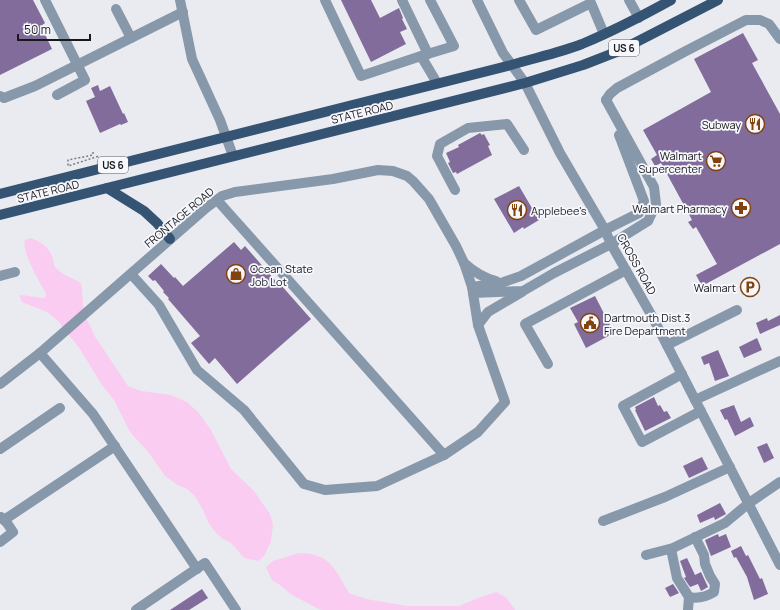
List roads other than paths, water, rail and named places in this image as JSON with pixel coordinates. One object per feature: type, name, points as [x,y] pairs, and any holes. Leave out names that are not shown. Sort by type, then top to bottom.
[{"type":"main road","name":"STATE ROAD","points":[[0,194],[511,65],[581,44],[639,18],[671,0]]},
{"type":"main road","name":"STATE ROAD","points":[[0,215],[525,83],[584,65],[619,51],[718,0]]},
{"type":"main road","points":[[107,188],[144,211],[157,223],[170,239]]},
{"type":"street","points":[[45,0],[85,80],[57,95]]},
{"type":"street","points":[[180,0],[192,60],[227,136],[233,156]]},
{"type":"street","points":[[324,0],[361,76],[454,46],[430,0]]},
{"type":"street","points":[[402,0],[437,84]]},
{"type":"street","name":"CROSS ROAD","points":[[477,0],[503,53],[525,83],[560,153],[605,230],[611,244],[667,345],[780,565]]},
{"type":"street","points":[[519,0],[536,30],[592,1],[604,34]]},
{"type":"street","points":[[629,0],[639,18]]},
{"type":"street","points":[[116,9],[131,38]]},
{"type":"street","points":[[0,96],[4,98],[35,86],[183,12]]},
{"type":"street","points":[[606,100],[617,88],[746,20],[760,20],[769,24],[780,39]]},
{"type":"street","points":[[472,290],[501,283],[521,276],[639,213],[644,201],[606,100]]},
{"type":"street","points":[[478,325],[488,312],[554,273],[611,244],[648,221],[656,204],[654,187],[606,100]]},
{"type":"street","points":[[455,190],[437,156],[440,144],[468,128],[507,124],[524,150]]},
{"type":"street","name":"FRONTAGE ROAD","points":[[0,384],[40,353],[170,239],[217,200],[228,194],[333,179],[378,170],[393,171],[413,180],[425,194],[456,246],[464,263],[472,290],[478,325],[505,402],[478,432],[444,455]]},
{"type":"street","points":[[131,274],[159,305],[197,370],[244,410],[304,484],[325,490],[377,486],[444,455],[217,200]]},
{"type":"street","points":[[464,263],[475,273],[487,279],[501,283]]},
{"type":"street","points":[[548,364],[525,324],[626,270]]},
{"type":"street","points":[[0,276],[15,272]]},
{"type":"street","points":[[472,290],[523,291]]},
{"type":"street","points":[[667,345],[737,310]]},
{"type":"street","points":[[40,353],[93,414],[197,569]]},
{"type":"street","points":[[696,400],[780,361]]},
{"type":"street","points":[[682,374],[623,406],[642,442],[701,412]]},
{"type":"street","points":[[0,449],[60,408]]},
{"type":"street","points":[[0,542],[13,532],[2,518],[115,446]]},
{"type":"street","points":[[603,521],[665,498],[730,467]]},
{"type":"street","points":[[646,555],[671,549],[725,523],[780,482]]},
{"type":"street","points":[[689,597],[697,599],[707,596],[714,592],[715,584],[710,576],[705,564],[704,555],[695,537]]},
{"type":"street","points":[[671,549],[677,578],[689,597],[688,610]]},
{"type":"street","points":[[136,610],[205,563],[236,610]]},
{"type":"place","name":"Subway","points":[[755,124]]},
{"type":"place","name":"Walmart Supercenter","points":[[716,161]]},
{"type":"place","name":"Walmart Pharmacy","points":[[741,208]]},
{"type":"place","name":"Applebee's","points":[[517,210]]},
{"type":"place","name":"Ocean State Job Lot","points":[[236,274]]},
{"type":"place","name":"Walmart","points":[[750,287]]},
{"type":"place","name":"Dartmouth Dist.3 Fire Department","points":[[590,323]]}]
